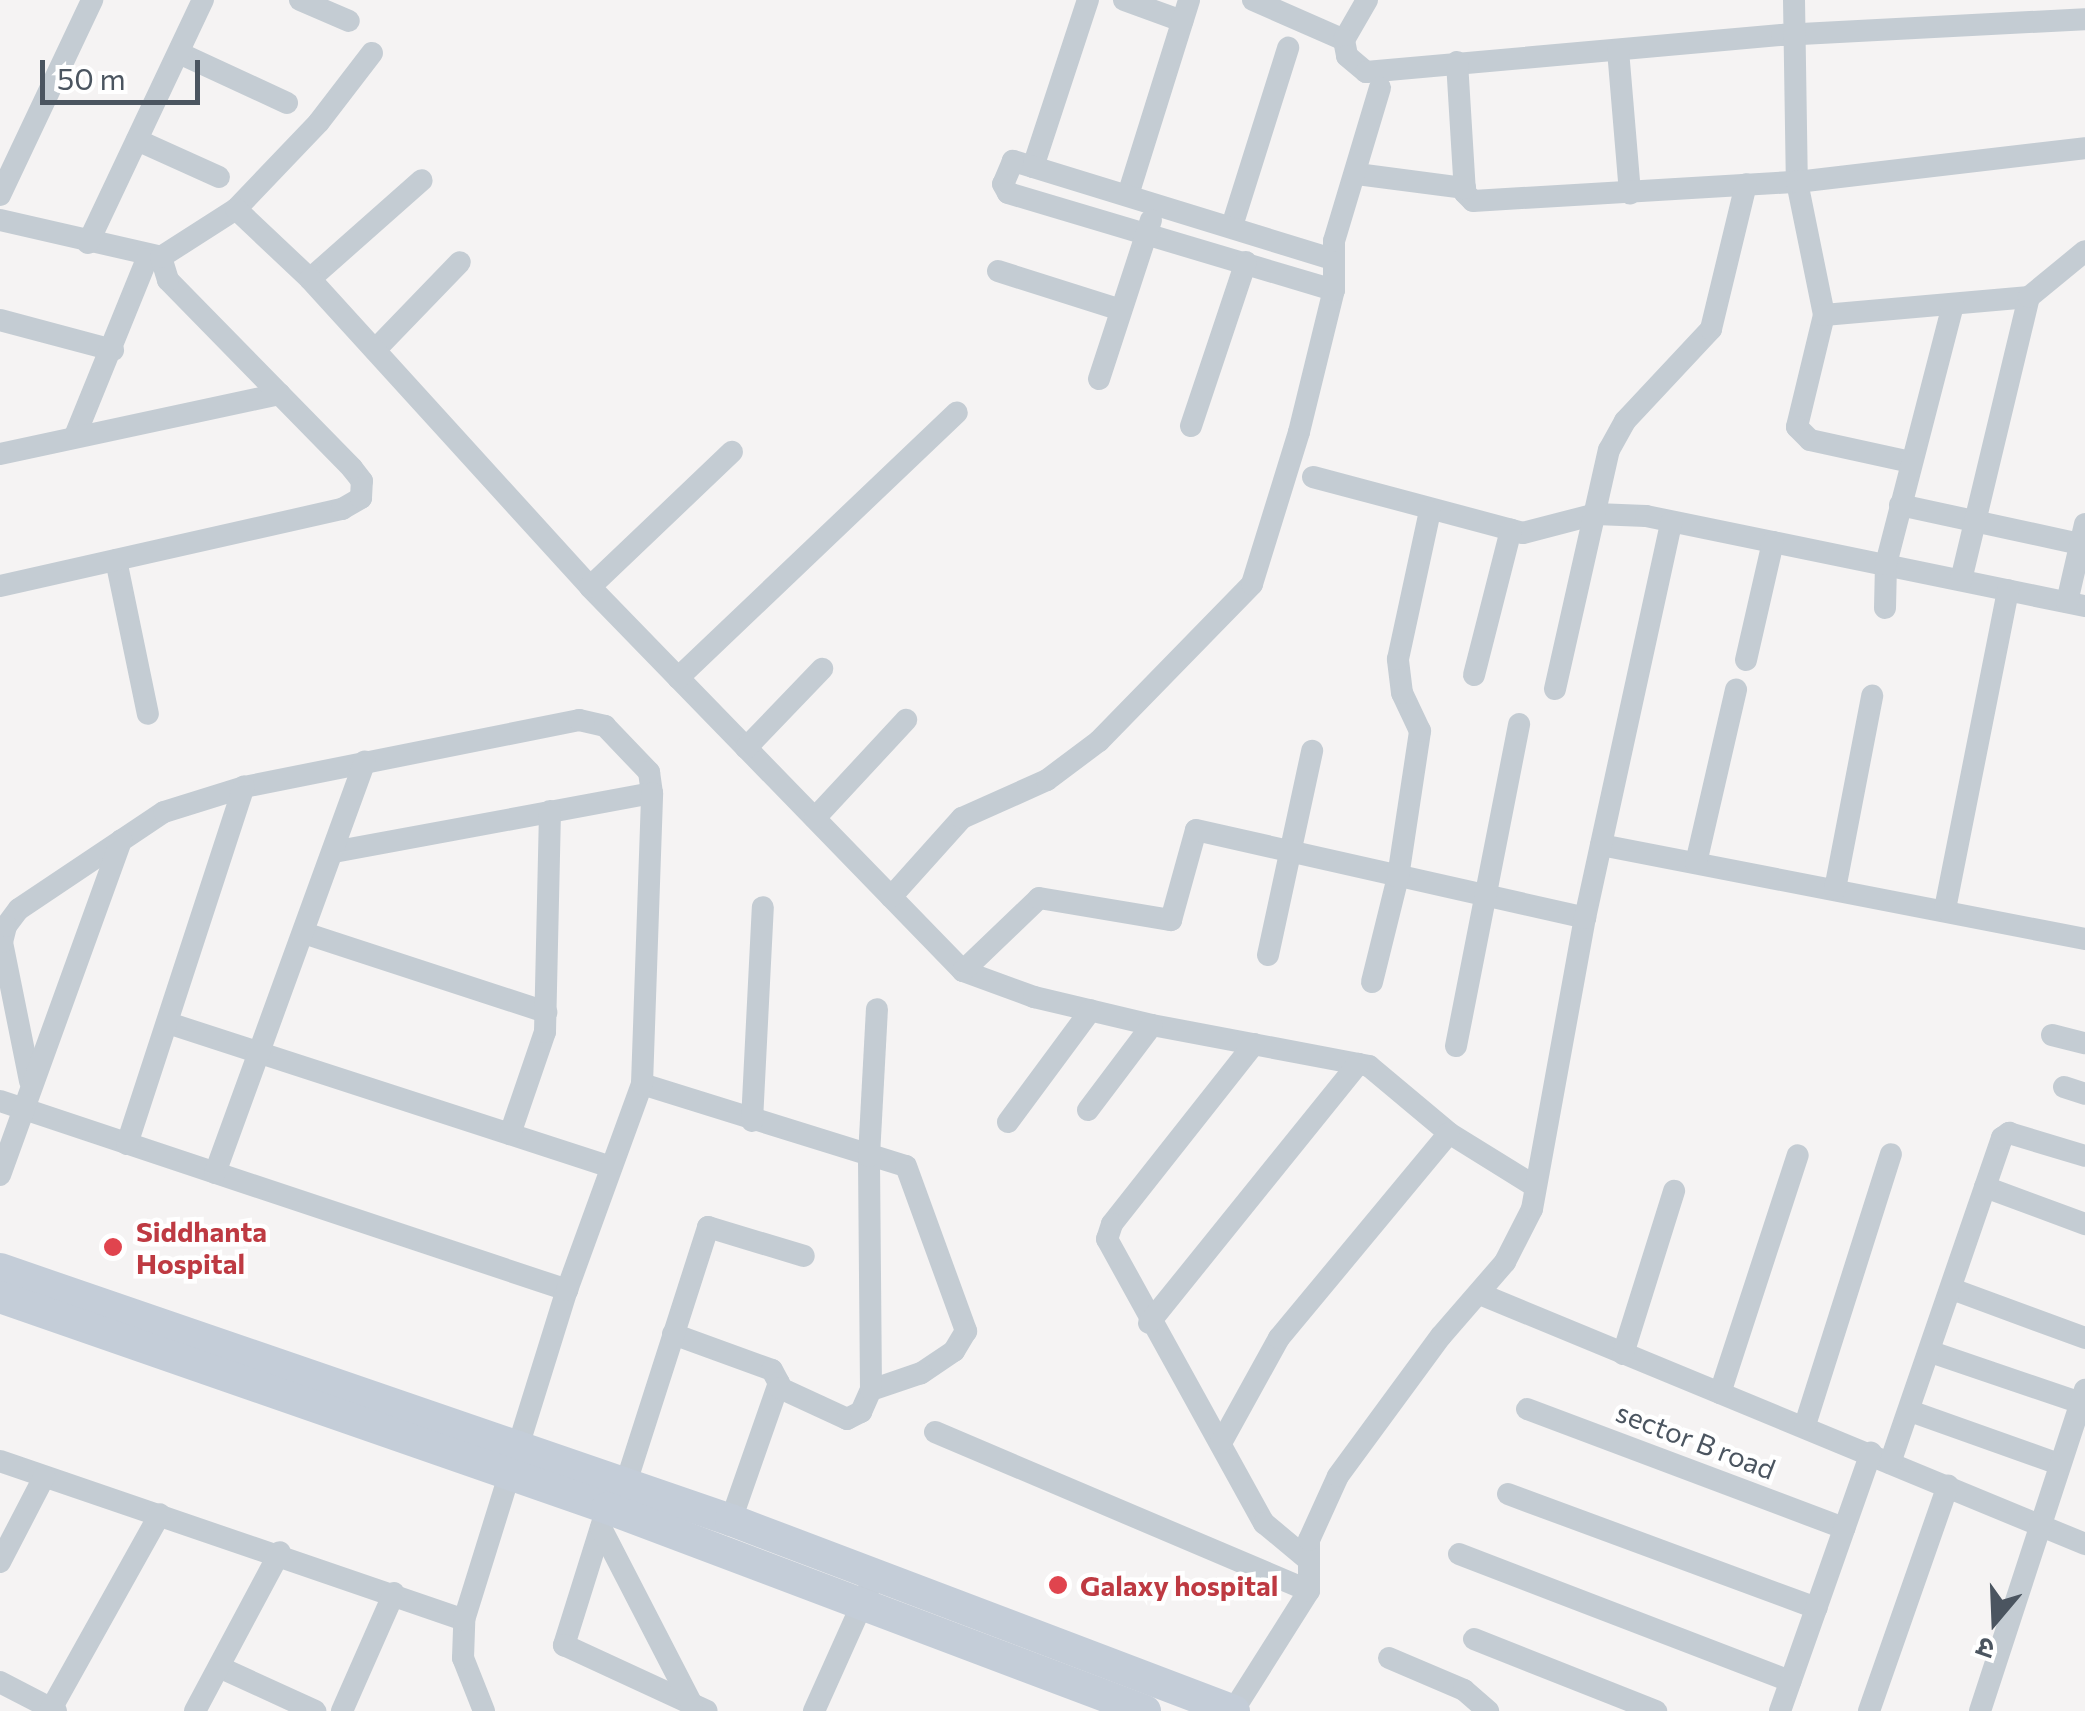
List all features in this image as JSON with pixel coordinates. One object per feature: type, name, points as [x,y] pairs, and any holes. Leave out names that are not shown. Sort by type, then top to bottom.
[{"type":"street","points":[[0,195],[92,0]]},
{"type":"street","points":[[88,243],[203,0]]},
{"type":"street","points":[[1033,167],[1088,0]]},
{"type":"street","points":[[1124,0],[1185,10],[1128,195]]},
{"type":"street","points":[[1253,0],[1344,40]]},
{"type":"street","points":[[1367,0],[1344,40],[1347,56],[1366,72],[1794,35],[2085,19]]},
{"type":"street","points":[[1794,0],[1797,182],[1824,314],[1800,434],[1911,462]]},
{"type":"street","points":[[310,2],[349,21]]},
{"type":"street","points":[[1232,226],[1288,48]]},
{"type":"street","points":[[1618,50],[1630,193]]},
{"type":"street","points":[[75,436],[154,258],[236,209],[319,122],[372,53]]},
{"type":"street","points":[[179,54],[287,103]]},
{"type":"street","points":[[1458,62],[1465,188],[1473,201],[1797,182],[2085,148]]},
{"type":"street","points":[[891,897],[962,818],[1047,780],[1099,741],[1252,584],[1334,290],[1332,259],[1380,88]]},
{"type":"street","points":[[137,140],[219,177]]},
{"type":"street","points":[[1332,259],[1010,162],[1004,189],[1334,290]]},
{"type":"street","points":[[1357,174],[1465,188]]},
{"type":"street","points":[[310,279],[422,180]]},
{"type":"street","points":[[1555,689],[1609,450],[1625,420],[1718,316],[1746,184]]},
{"type":"street","points":[[1099,379],[1156,204]]},
{"type":"street","points":[[236,209],[310,279],[590,587],[964,971],[1152,1025],[1369,1066],[1449,1132],[1533,1186]]},
{"type":"street","points":[[0,220],[154,258],[168,280],[362,481],[355,505],[0,586]]},
{"type":"street","points":[[1824,314],[2029,298],[2085,251]]},
{"type":"street","points":[[375,350],[460,262]]},
{"type":"street","points":[[1190,426],[1246,262]]},
{"type":"street","points":[[998,272],[1122,310]]},
{"type":"street","points":[[1961,580],[2029,298]]},
{"type":"street","points":[[1885,608],[1886,564],[1953,304]]},
{"type":"street","points":[[0,320],[112,350]]},
{"type":"street","points":[[0,454],[280,394]]},
{"type":"street","points":[[678,678],[957,412]]},
{"type":"street","points":[[590,587],[732,452]]},
{"type":"street","points":[[1313,477],[1510,530],[1545,532],[1596,514],[1671,522],[2076,604],[2083,534],[1975,520],[1900,505]]},
{"type":"street","points":[[1372,982],[1398,878],[1420,731],[1402,693],[1398,658],[1430,511]]},
{"type":"street","points":[[0,1269],[513,1463],[611,1507],[1234,1711],[1309,1591],[1309,1540],[1338,1476],[1440,1336],[1480,1294],[1522,1235],[1585,918],[1671,522]]},
{"type":"street","points":[[1474,675],[1510,530]]},
{"type":"street","points":[[1746,660],[1774,542]]},
{"type":"street","points":[[116,560],[148,714]]},
{"type":"street","points":[[1945,909],[2008,590]]},
{"type":"street","points":[[746,748],[822,669]]},
{"type":"street","points":[[1696,863],[1736,690]]},
{"type":"street","points":[[1835,889],[1872,696]]},
{"type":"street","points":[[30,1081],[2,942],[6,926],[19,909],[164,812],[244,787],[365,761],[594,720],[641,756],[652,793],[642,1084],[567,1290],[464,1620],[463,1658],[484,1711]]},
{"type":"street","points":[[815,818],[906,720]]},
{"type":"street","points":[[1456,1046],[1519,724]]},
{"type":"street","points":[[1268,955],[1312,750]]},
{"type":"street","points":[[215,1172],[335,852],[365,761]]},
{"type":"street","points":[[128,1144],[244,787]]},
{"type":"street","points":[[335,852],[652,793]]},
{"type":"street","points":[[510,1134],[545,1032],[550,811]]},
{"type":"street","points":[[964,971],[1040,898],[1171,920],[1196,830],[1398,878],[1484,892],[1585,918]]},
{"type":"street","points":[[0,1174],[11,1105],[30,1081],[121,840]]},
{"type":"street","points":[[1601,845],[2085,939]]},
{"type":"street","points":[[752,1121],[762,907]]},
{"type":"street","points":[[304,933],[546,1012]]},
{"type":"street","points":[[674,1334],[772,1370],[780,1388],[847,1419],[861,1412],[872,1390],[869,1156],[876,1009]]},
{"type":"street","points":[[1008,1122],[1091,1010]]},
{"type":"street","points":[[168,1023],[259,1048],[610,1167]]},
{"type":"street","points":[[1088,1110],[1152,1025]]},
{"type":"street","points":[[2052,1036],[2085,1043]]},
{"type":"street","points":[[1254,1044],[1108,1231],[1149,1323],[1221,1442],[1264,1523],[1308,1559]]},
{"type":"street","points":[[1149,1323],[1358,1064]]},
{"type":"street","points":[[642,1084],[906,1166],[966,1331],[954,1350],[921,1373],[872,1390]]},
{"type":"street","points":[[11,1105],[567,1290]]},
{"type":"street","points":[[1221,1442],[1279,1338],[1449,1132]]},
{"type":"street","points":[[1780,1711],[1844,1528],[1880,1458],[1910,1411],[2004,1134],[2085,1156]]},
{"type":"street","points":[[1805,1424],[1891,1154]]},
{"type":"street","points":[[1720,1393],[1798,1155]]},
{"type":"street","points":[[1985,1188],[2085,1224]]},
{"type":"street","points":[[1623,1354],[1674,1191]]},
{"type":"street","points":[[699,1708],[564,1645],[710,1226],[804,1256]]},
{"type":"street","points":[[1952,1289],[2085,1338]]},
{"type":"street","points":[[1480,1294],[1805,1424],[2040,1528],[2085,1544]]},
{"type":"street","points":[[0,1297],[513,1463]]},
{"type":"street","points":[[1931,1352],[2083,1397],[2077,1443],[2059,1464],[1980,1711]]},
{"type":"street","points":[[731,1520],[780,1388]]},
{"type":"street","name":"sector B road","points":[[1527,1409],[1844,1528]]},
{"type":"street","points":[[1910,1411],[2059,1464]]},
{"type":"street","points":[[935,1432],[1309,1591]]},
{"type":"street","points":[[0,1460],[280,1552],[464,1620]]},
{"type":"street","points":[[0,1562],[44,1477]]},
{"type":"street","points":[[1869,1711],[1948,1485]]},
{"type":"street","points":[[1508,1494],[1817,1608]]},
{"type":"street","points":[[611,1507],[731,1520],[868,1590],[1145,1711]]},
{"type":"street","points":[[611,1507],[699,1708]]},
{"type":"street","points":[[0,1682],[54,1710],[160,1514]]},
{"type":"street","points":[[195,1711],[280,1552]]},
{"type":"street","points":[[1460,1554],[1790,1681]]},
{"type":"street","points":[[814,1711],[868,1590]]},
{"type":"street","points":[[342,1711],[394,1593]]},
{"type":"street","points":[[1474,1638],[1656,1711]]},
{"type":"street","points":[[1389,1658],[1464,1690],[1488,1711]]},
{"type":"street","points":[[218,1667],[314,1711]]},
{"type":"street","points":[[1593,1711],[1602,1688]]},
{"type":"place","name":"Siddhanta Hospital","points":[[113,1247]]},
{"type":"place","name":"Galaxy hospital","points":[[1058,1585]]}]
